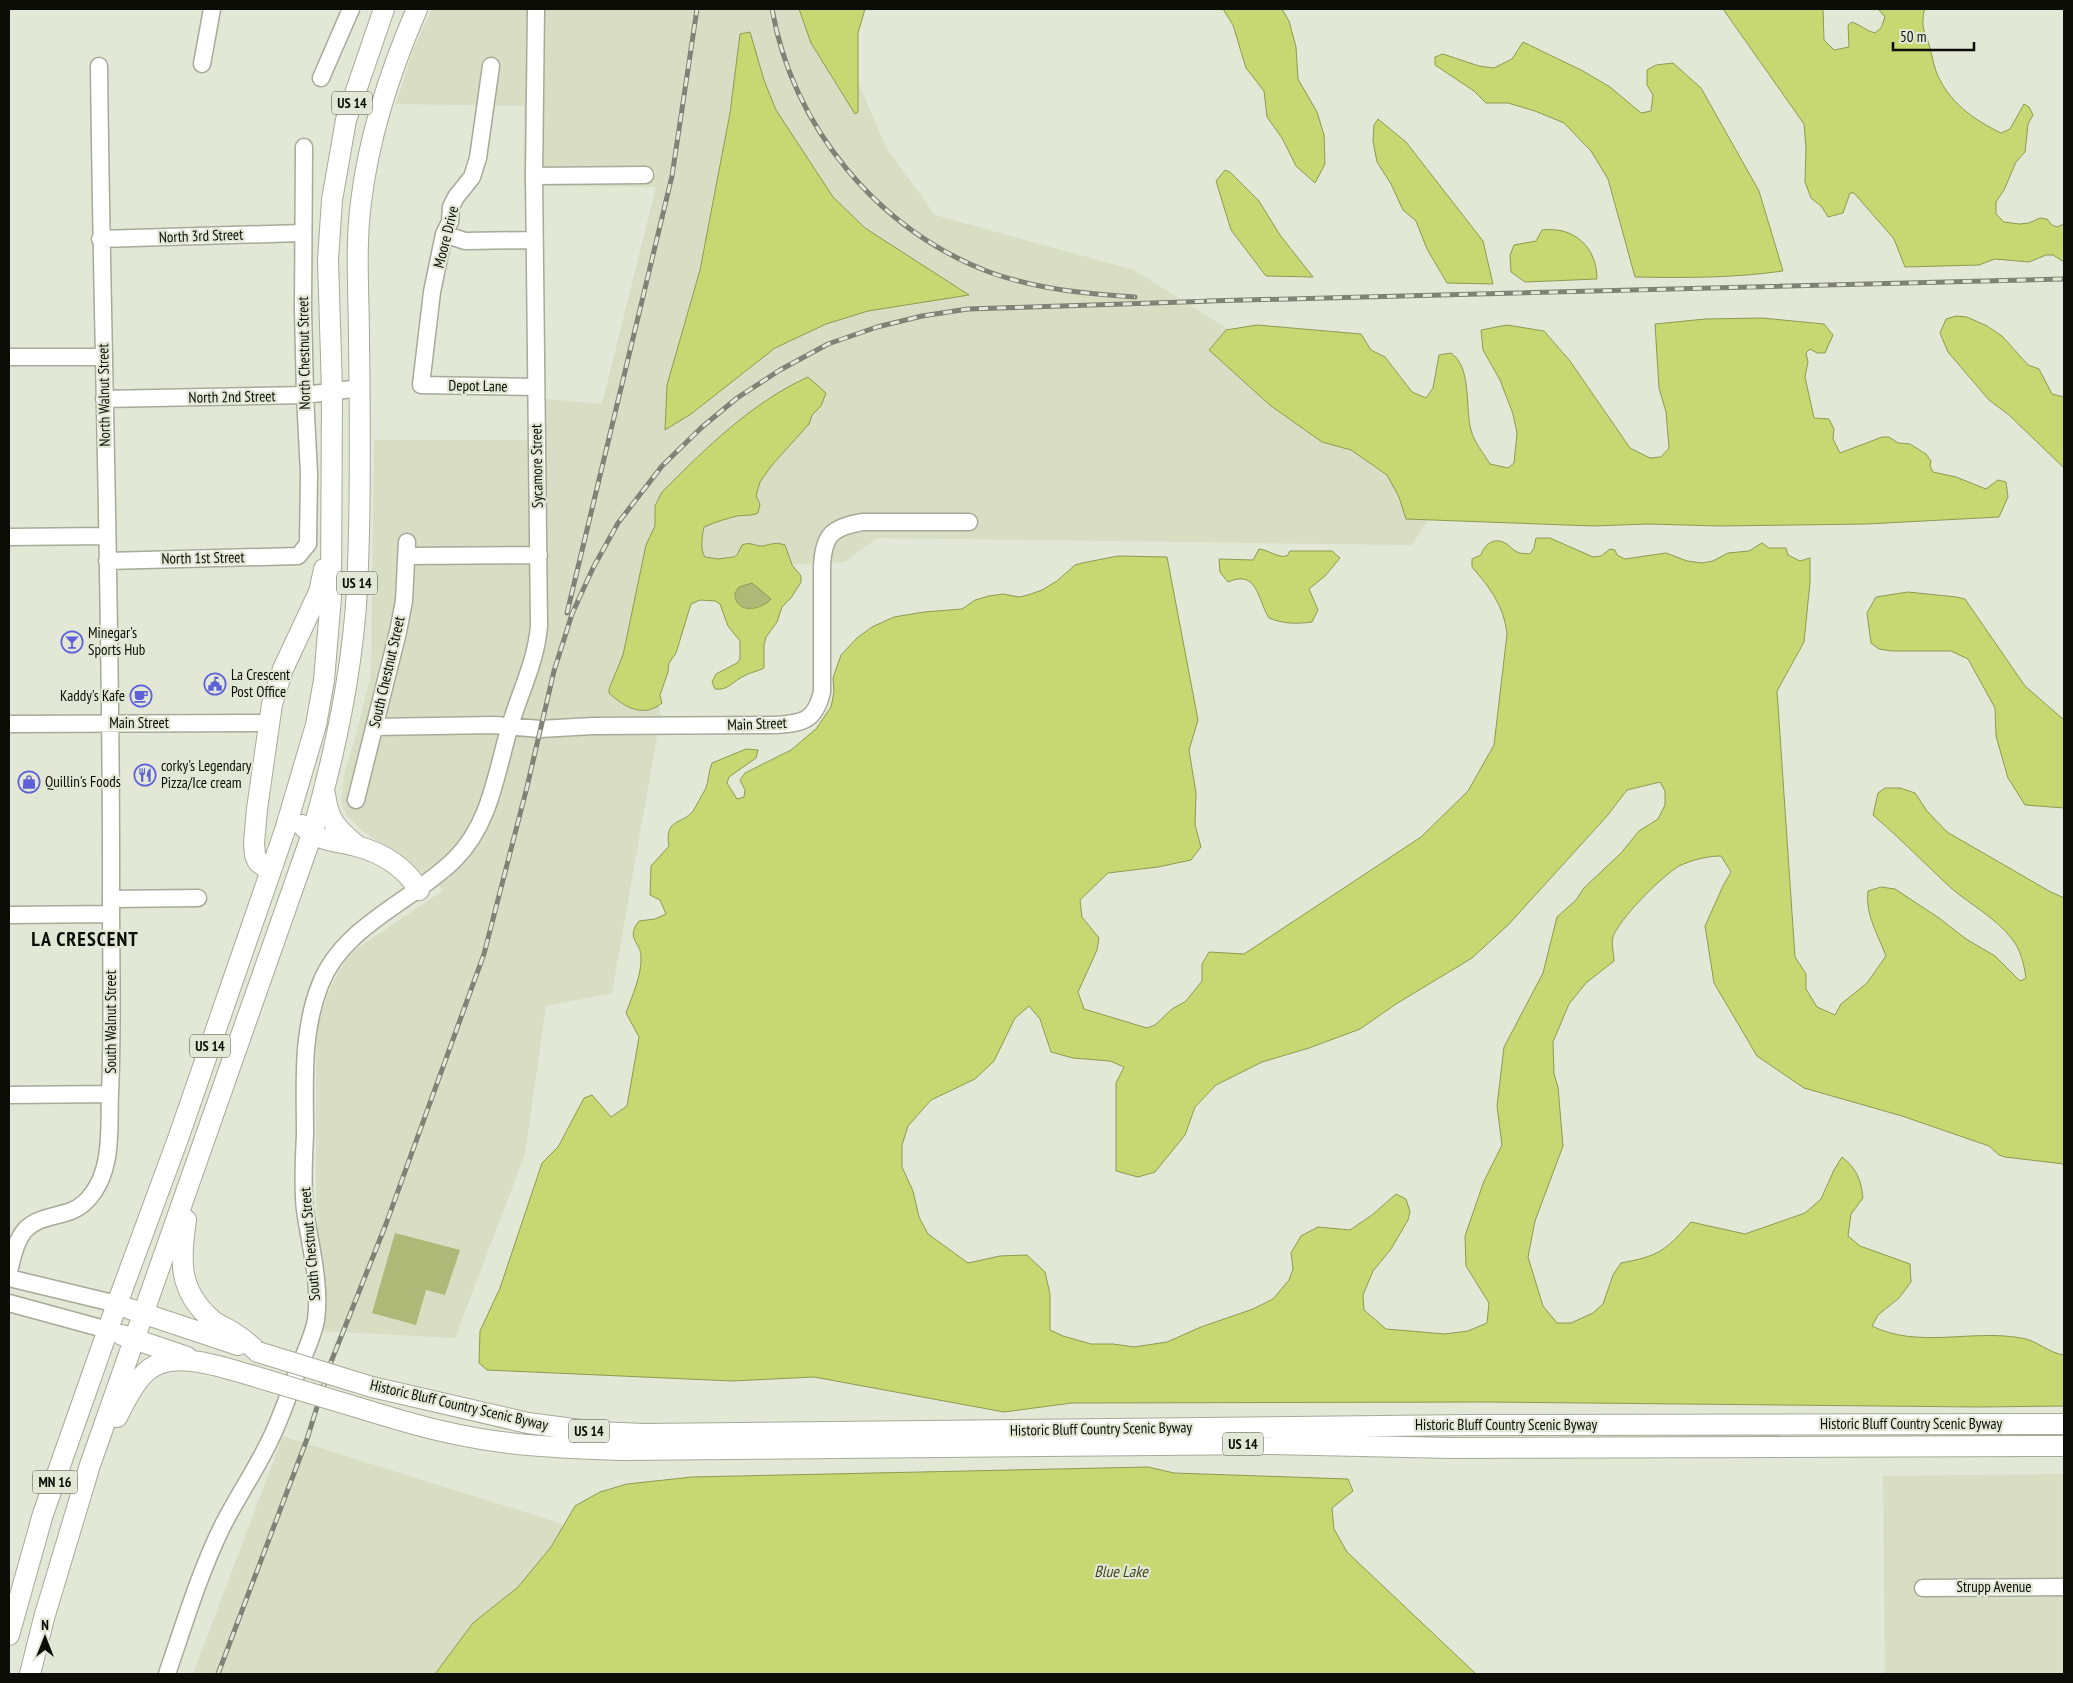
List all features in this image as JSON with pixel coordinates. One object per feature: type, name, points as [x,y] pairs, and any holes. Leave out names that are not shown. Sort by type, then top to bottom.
[{"type":"main road","name":"US 14","points":[[205,1362],[108,1330],[180,1136],[285,830],[316,725],[327,662],[332,597],[332,390],[328,260],[333,191],[346,120],[384,9]]},
{"type":"main road","name":"US 14","points":[[148,1316],[194,1171],[312,834],[325,789],[343,704],[356,610],[358,566],[360,388],[358,241],[361,204],[376,122],[387,83],[417,9]]},
{"type":"main road","points":[[270,871],[258,862],[254,843],[269,723],[277,684],[319,592],[326,556],[332,496]]},
{"type":"main road","points":[[298,786],[298,816],[301,824],[312,834],[379,854],[402,868],[419,890]]},
{"type":"main road","points":[[325,789],[331,819],[335,827],[356,846]]},
{"type":"main road","name":"US 14","points":[[194,1171],[182,1257],[186,1285],[194,1300],[212,1320],[235,1334],[258,1352]]},
{"type":"main road","name":"Historic Bluff Country Scenic Byway","points":[[117,1304],[258,1352],[372,1387],[528,1423],[596,1432],[645,1434],[1470,1425],[2064,1424]]},
{"type":"main road","name":"MN 16","points":[[30,1674],[44,1618],[90,1465],[135,1339],[148,1316]]},
{"type":"main road","name":"MN 16","points":[[9,1635],[43,1514],[108,1330]]},
{"type":"main road","name":"MN 16","points":[[90,1465],[125,1403],[145,1373],[157,1365],[168,1362],[182,1360],[205,1362]]},
{"type":"main road","name":"Historic Bluff Country Scenic Byway","points":[[205,1362],[366,1410],[455,1434],[502,1442],[564,1448],[621,1450],[1259,1444],[1450,1448],[2064,1446]]},
{"type":"street","points":[[202,64],[212,9]]},
{"type":"street","points":[[321,78],[351,9]]},
{"type":"street","name":"Sycamore Street","points":[[419,890],[456,858],[478,828],[492,795],[510,726],[535,656],[538,641],[539,555],[534,176],[536,9]]},
{"type":"street","name":"North Walnut Street","points":[[99,66],[100,239],[104,357],[110,724]]},
{"type":"street","name":"Moore Drive","points":[[421,385],[432,292],[444,234],[450,222],[451,207],[456,197],[472,177],[478,158],[491,66]]},
{"type":"street","name":"North Chestnut Street","points":[[298,556],[308,544],[309,474],[305,395],[302,233],[304,147]]},
{"type":"street","points":[[534,176],[645,176]]},
{"type":"street","name":"North 3rd Street","points":[[100,239],[302,233]]},
{"type":"street","points":[[444,234],[464,241],[535,240]]},
{"type":"street","points":[[9,357],[104,357]]},
{"type":"street","name":"Depot Lane","points":[[421,385],[536,387]]},
{"type":"street","name":"North 2nd Street","points":[[104,399],[305,395],[332,390],[360,388]]},
{"type":"street","name":"Main Street","points":[[374,727],[510,726],[540,729],[593,726],[776,725],[803,722],[816,710],[822,692],[822,568],[823,550],[827,539],[835,530],[849,524],[863,522],[969,522]]},
{"type":"street","points":[[9,537],[106,536]]},
{"type":"street","name":"South Chestnut Street","points":[[356,800],[389,674],[402,609],[406,549],[539,555]]},
{"type":"street","name":"North 1st Street","points":[[107,561],[298,556]]},
{"type":"street","name":"Main Street","points":[[9,724],[269,723]]},
{"type":"street","name":"South Walnut Street","points":[[9,1271],[16,1243],[31,1224],[40,1219],[74,1210],[88,1200],[95,1191],[104,1170],[108,1152],[111,907],[110,724]]},
{"type":"street","name":"South Chestnut Street","points":[[167,1674],[209,1555],[222,1526],[271,1439],[316,1322],[315,1272],[304,1198],[305,1050],[313,1005],[321,981],[335,957],[354,936],[419,890]]},
{"type":"street","points":[[9,915],[198,898]]},
{"type":"street","points":[[9,1095],[110,1094]]},
{"type":"street","points":[[9,1278],[117,1304]]},
{"type":"street","points":[[9,1303],[108,1330]]},
{"type":"street","name":"Strupp Avenue","points":[[1924,1588],[2064,1587]]},
{"type":"shaded area","points":[[432,9],[826,9],[887,149],[935,215],[1134,270],[1276,359],[1455,479],[1412,545],[877,538],[845,562],[763,566],[682,574],[647,669],[661,714],[612,993],[546,1006],[525,1154],[455,1338],[321,1331],[326,1301],[318,1239],[316,1197],[316,1056],[319,1019],[331,986],[349,954],[444,890],[360,829],[347,816],[341,802],[345,771],[371,674],[374,440],[546,440],[546,399],[602,404],[656,187],[523,186],[524,106],[396,104],[413,50]]},
{"type":"shaded area","points":[[752,583],[772,599],[759,607],[744,608],[735,599],[735,593],[739,586]]},
{"type":"shaded area","points":[[395,1233],[460,1250],[445,1295],[426,1290],[416,1325],[372,1313]]},
{"type":"shaded area","points":[[283,1436],[617,1541],[536,1674],[193,1674]]},
{"type":"shaded area","points":[[2064,1474],[2064,1674],[1885,1674],[1883,1476]]},
{"type":"water","points":[[799,9],[865,9],[858,33],[858,112],[855,114],[811,43]]},
{"type":"water","points":[[1223,9],[1282,9],[1289,21],[1296,47],[1298,79],[1317,112],[1324,135],[1325,164],[1315,183],[1296,166],[1282,138],[1267,117],[1264,91],[1246,68],[1233,25]]},
{"type":"water","points":[[1723,9],[1823,9],[1824,40],[1834,50],[1849,47],[1848,25],[1852,22],[1875,33],[1881,28],[1885,17],[1878,9],[1926,9],[1924,11],[1923,27],[1936,71],[1947,92],[1962,108],[1971,116],[2001,133],[2010,129],[2024,104],[2029,107],[2033,115],[2028,124],[2025,152],[2016,162],[2004,190],[1996,202],[1996,214],[2004,222],[2029,223],[2040,218],[2047,219],[2052,225],[2057,227],[2064,224],[2064,262],[2053,255],[2046,255],[2029,262],[1995,259],[1979,265],[1905,267],[1894,239],[1854,193],[1850,193],[1843,213],[1828,217],[1822,207],[1811,198],[1805,182],[1806,148],[1804,124]]},
{"type":"water","points":[[750,32],[764,80],[776,110],[833,197],[865,228],[969,295],[868,311],[826,324],[775,348],[691,414],[665,430],[667,385],[700,270],[730,113],[740,34]]},
{"type":"water","points":[[1523,42],[1583,71],[1610,87],[1641,113],[1651,111],[1653,95],[1647,85],[1647,70],[1656,65],[1673,63],[1701,88],[1759,191],[1783,271],[1709,277],[1635,277],[1608,179],[1591,151],[1564,123],[1535,111],[1508,103],[1486,103],[1474,91],[1435,65],[1435,57],[1443,54],[1479,66],[1494,68],[1512,59]]},
{"type":"water","points":[[1378,119],[1406,142],[1483,241],[1493,284],[1447,283],[1427,249],[1416,221],[1403,210],[1391,184],[1377,162],[1373,141],[1374,125]]},
{"type":"water","points":[[1225,170],[1230,172],[1259,201],[1280,235],[1313,277],[1266,276],[1231,230],[1216,181]]},
{"type":"water","points":[[1542,230],[1564,231],[1582,241],[1593,257],[1597,279],[1525,282],[1511,272],[1510,255],[1514,245],[1536,241]]},
{"type":"water","points":[[1956,316],[1967,317],[1987,326],[2002,336],[2028,365],[2039,369],[2052,394],[2064,397],[2064,468],[2009,415],[1989,400],[1948,352],[1940,333],[1946,319]]},
{"type":"water","points":[[1762,318],[1824,324],[1833,335],[1825,353],[1817,353],[1810,349],[1806,353],[1808,362],[1805,377],[1814,418],[1829,419],[1834,429],[1833,439],[1840,453],[1882,437],[1889,437],[1898,443],[1910,444],[1926,454],[1931,461],[1930,466],[1933,472],[1956,477],[1986,489],[1998,480],[2006,482],[2008,497],[1999,517],[1867,524],[1720,526],[1648,524],[1593,526],[1406,519],[1399,497],[1387,475],[1351,450],[1322,442],[1271,406],[1209,350],[1226,330],[1257,325],[1361,334],[1371,350],[1385,357],[1412,392],[1426,398],[1433,388],[1439,355],[1451,353],[1458,359],[1465,378],[1469,421],[1474,439],[1490,464],[1508,468],[1514,463],[1517,433],[1513,414],[1500,380],[1483,350],[1481,330],[1507,325],[1544,331],[1570,361],[1630,448],[1650,458],[1661,457],[1669,448],[1666,412],[1659,388],[1655,324],[1705,319]]},
{"type":"water","points":[[808,377],[826,393],[821,406],[812,415],[809,424],[772,465],[760,482],[756,496],[760,504],[758,513],[737,516],[704,527],[702,539],[702,551],[705,557],[718,559],[734,557],[742,545],[745,544],[760,546],[776,543],[785,545],[792,565],[801,576],[801,582],[791,598],[782,607],[777,622],[766,637],[764,668],[740,678],[723,689],[715,689],[712,682],[716,674],[737,663],[740,659],[740,641],[728,626],[720,604],[715,601],[700,600],[691,604],[676,653],[669,663],[660,695],[662,703],[648,710],[628,707],[609,693],[609,689],[623,655],[646,545],[655,526],[655,506],[662,492],[695,459],[748,413]],"holes":[[[752,583],[771,599],[759,607],[744,608],[735,599],[735,593],[739,587]]]},
{"type":"water","points":[[1536,538],[1550,538],[1593,557],[1601,556],[1610,549],[1615,550],[1617,555],[1625,559],[1666,553],[1687,561],[1702,563],[1713,561],[1728,553],[1749,551],[1762,543],[1769,548],[1786,548],[1788,555],[1800,561],[1810,558],[1810,582],[1804,642],[1777,691],[1795,957],[1806,974],[1806,989],[1817,1007],[1835,1015],[1841,1004],[1867,983],[1886,956],[1868,908],[1868,891],[1881,887],[1895,889],[1939,918],[1966,939],[1995,956],[2020,981],[2026,978],[2020,953],[2006,931],[1951,888],[1873,815],[1878,793],[1885,788],[1900,788],[1915,793],[1927,811],[1947,832],[2064,898],[2064,1164],[2005,1157],[1999,1155],[1989,1146],[1902,1116],[1804,1088],[1757,1056],[1714,983],[1705,926],[1731,872],[1721,856],[1694,860],[1672,871],[1652,888],[1623,920],[1612,940],[1614,961],[1586,983],[1569,1004],[1553,1042],[1554,1074],[1558,1087],[1563,1146],[1535,1221],[1528,1257],[1543,1306],[1557,1323],[1571,1323],[1593,1313],[1603,1304],[1613,1275],[1621,1263],[1644,1258],[1660,1251],[1674,1240],[1691,1222],[1745,1234],[1805,1213],[1821,1199],[1842,1157],[1857,1175],[1863,1198],[1851,1214],[1848,1236],[1860,1246],[1910,1264],[1911,1282],[1899,1298],[1878,1315],[1872,1326],[1890,1333],[1926,1338],[2002,1336],[2032,1341],[2053,1352],[2064,1355],[2064,1406],[1978,1407],[1487,1402],[1072,1403],[1004,1412],[814,1377],[732,1381],[487,1370],[479,1363],[480,1331],[500,1288],[542,1163],[558,1147],[584,1098],[592,1095],[611,1117],[627,1106],[639,1037],[626,1013],[636,985],[641,963],[640,951],[633,932],[639,921],[655,919],[666,914],[660,900],[650,895],[651,866],[669,846],[668,837],[671,826],[693,811],[706,787],[712,763],[746,749],[758,750],[756,758],[729,777],[727,783],[737,799],[744,797],[745,790],[740,780],[745,773],[791,750],[816,729],[831,707],[834,692],[833,678],[841,655],[857,638],[872,627],[894,617],[962,609],[975,600],[989,596],[1003,594],[1019,597],[1028,595],[1042,590],[1057,581],[1075,565],[1082,563],[1118,556],[1167,557],[1198,720],[1189,750],[1196,793],[1195,825],[1201,847],[1191,860],[1158,867],[1108,873],[1080,900],[1082,917],[1099,938],[1097,950],[1078,992],[1084,1009],[1147,1028],[1155,1025],[1172,1009],[1186,1001],[1202,981],[1202,964],[1209,952],[1244,954],[1421,837],[1468,791],[1494,745],[1507,634],[1499,606],[1485,582],[1472,567],[1472,559],[1481,555],[1487,545],[1496,541],[1505,543],[1520,553],[1530,554],[1534,548]],"holes":[[[1660,782],[1665,791],[1665,805],[1658,819],[1639,831],[1621,853],[1557,917],[1543,973],[1504,1047],[1497,1106],[1502,1145],[1484,1181],[1465,1236],[1466,1266],[1489,1303],[1487,1323],[1468,1331],[1445,1334],[1386,1329],[1364,1310],[1363,1295],[1373,1271],[1391,1249],[1408,1220],[1410,1212],[1406,1199],[1396,1194],[1372,1215],[1350,1230],[1318,1227],[1301,1236],[1291,1253],[1293,1269],[1289,1280],[1273,1299],[1253,1309],[1201,1327],[1167,1342],[1134,1347],[1113,1344],[1091,1344],[1050,1330],[1050,1294],[1045,1272],[1027,1255],[1000,1256],[968,1263],[928,1234],[919,1217],[913,1191],[902,1167],[902,1145],[908,1126],[931,1100],[975,1079],[994,1061],[1015,1018],[1029,1006],[1040,1019],[1051,1052],[1073,1058],[1110,1061],[1124,1067],[1116,1083],[1116,1171],[1138,1177],[1155,1172],[1185,1135],[1195,1107],[1216,1085],[1262,1062],[1309,1048],[1360,1029],[1396,1004],[1472,958],[1509,924],[1607,816],[1627,790]]]},
{"type":"water","points":[[1259,549],[1283,556],[1287,556],[1290,551],[1332,551],[1340,558],[1325,576],[1309,589],[1318,610],[1312,622],[1290,623],[1269,618],[1259,595],[1251,583],[1245,579],[1228,582],[1220,572],[1219,559],[1253,560]]},
{"type":"water","points":[[1908,592],[1965,599],[2025,686],[2064,720],[2064,808],[2025,805],[2008,778],[1996,736],[1995,708],[1968,659],[1951,651],[1892,651],[1879,649],[1871,643],[1867,613],[1876,597]]},
{"type":"water","name":"Blue Lake","points":[[1148,1467],[1174,1473],[1348,1479],[1353,1491],[1332,1508],[1334,1529],[1347,1552],[1476,1674],[435,1674],[473,1623],[518,1587],[551,1547],[575,1506],[600,1492],[627,1484],[692,1477]]},
{"type":"railway","points":[[567,613],[672,176],[697,9]]},
{"type":"railway","points":[[772,9],[783,52],[799,94],[820,133],[846,169],[877,201],[911,229],[948,253],[1007,278],[1061,290],[1135,297]]},
{"type":"railway","points":[[1207,301],[2064,279]]},
{"type":"railway","points":[[218,1674],[307,1439],[331,1362],[386,1224],[484,954],[527,787],[554,671],[572,614],[593,568],[618,523],[662,466],[701,428],[737,398],[780,370],[828,344],[877,327],[922,316],[968,309],[1214,301]]},
{"type":"place","name":"Minegar's Sports Hub","points":[[72,642]]},
{"type":"place","name":"La Crescent Post Office","points":[[215,684]]},
{"type":"place","name":"Kaddy's Kafe","points":[[141,696]]},
{"type":"place","name":"corky's Legendary Pizza/Ice cream","points":[[145,775]]},
{"type":"place","name":"Quillin's Foods","points":[[29,782]]},
{"type":"district","name":"LA CRESCENT","points":[[85,939]]}]
